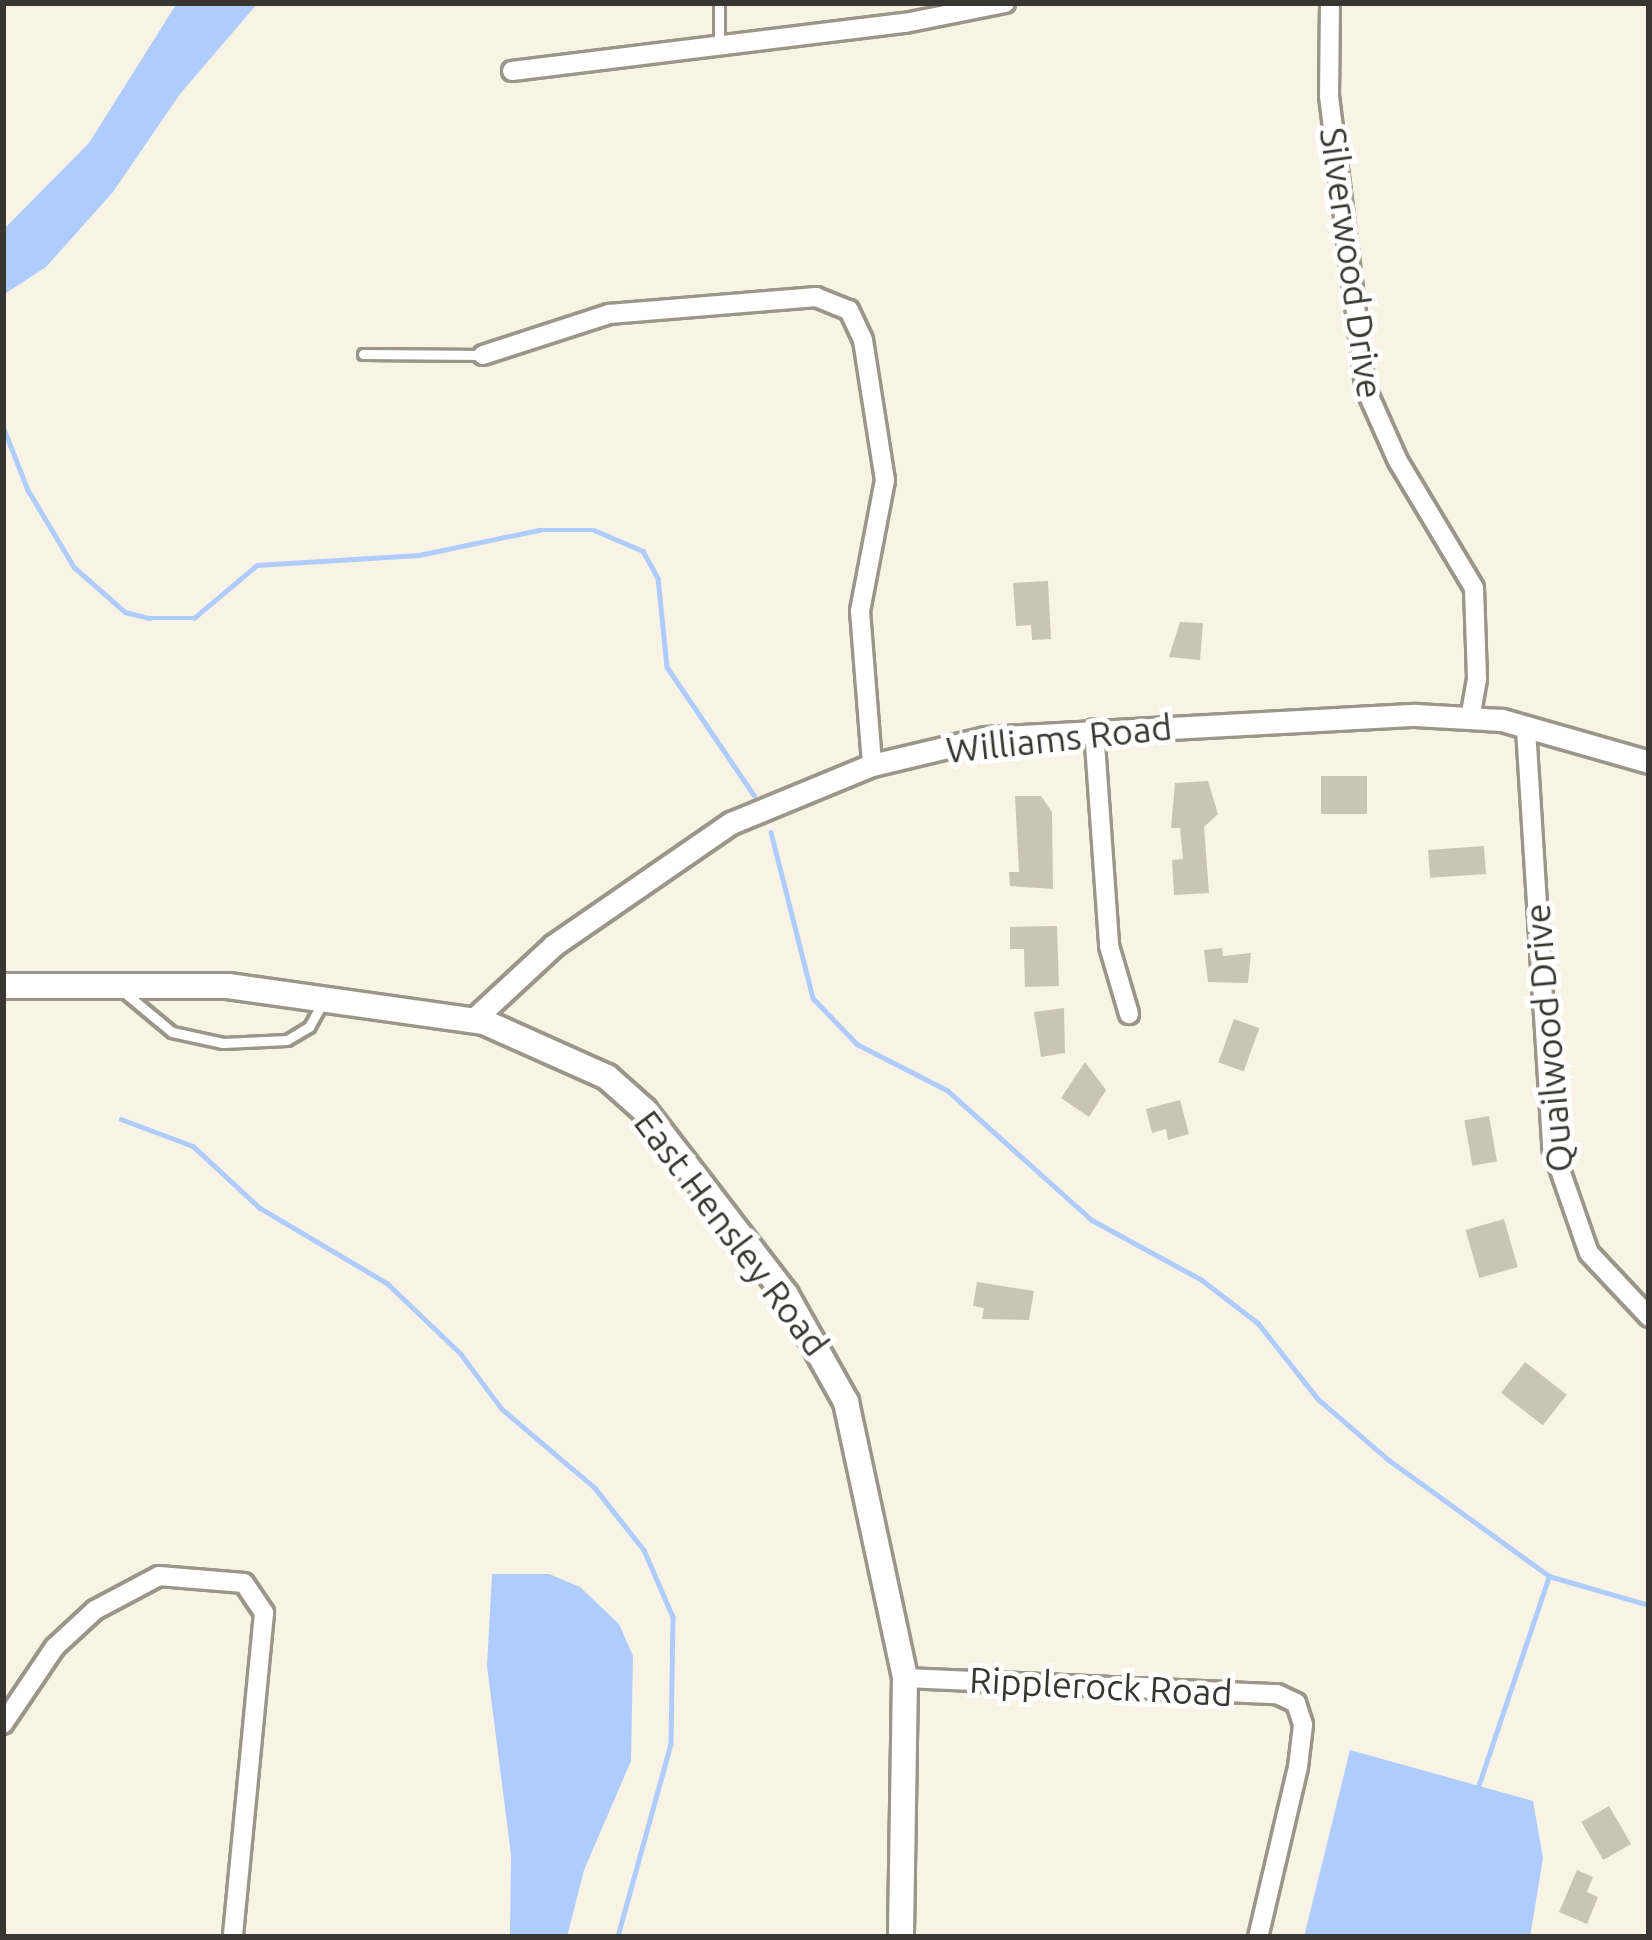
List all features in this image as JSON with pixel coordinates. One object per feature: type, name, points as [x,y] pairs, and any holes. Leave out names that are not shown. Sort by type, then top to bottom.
[{"type":"main road","name":"East Hensley Road","points":[[3,986],[228,986],[473,1020],[607,1077],[696,1172],[786,1295],[846,1402],[904,1678],[902,1937]]},
{"type":"street","points":[[512,71],[719,46],[905,13],[1005,3]]},
{"type":"street","name":"Silverwood Drive","points":[[1330,3],[1329,97],[1365,387],[1374,417],[1474,588],[1477,679],[1470,717]]},
{"type":"street","points":[[483,355],[609,314],[816,297],[849,310],[863,340],[885,480],[860,611],[872,765]]},
{"type":"street","name":"Williams Road","points":[[473,1020],[554,945],[731,823],[872,765],[985,738],[1094,729],[1470,717],[1649,762]]},
{"type":"street","points":[[1094,729],[1108,946],[1129,1014]]},
{"type":"street","name":"Quailwood Drive","points":[[1526,729],[1552,1147],[1589,1253],[1649,1317]]},
{"type":"street","points":[[3,1724],[55,1647],[95,1610],[159,1576],[244,1583],[263,1612],[233,1937]]},
{"type":"street","name":"Ripplerock Road","points":[[904,1678],[1276,1694],[1295,1703],[1303,1726],[1298,1767],[1258,1937]]},
{"type":"lane","points":[[719,3],[719,46]]},
{"type":"lane","points":[[364,354],[483,355]]},
{"type":"lane","points":[[116,986],[172,1032],[223,1043],[287,1040],[309,1028],[326,998]]},
{"type":"water","points":[[177,3],[258,3],[180,94],[113,192],[46,267],[3,295],[3,230],[89,143]]},
{"type":"water","points":[[492,1574],[549,1574],[580,1587],[619,1624],[633,1656],[631,1761],[584,1870],[567,1937],[510,1937],[511,1855],[487,1666]]},
{"type":"water","points":[[1350,1750],[1533,1801],[1543,1858],[1530,1937],[1304,1937]]},
{"type":"building","points":[[1048,581],[1051,639],[1032,640],[1031,625],[1016,626],[1013,583]]},
{"type":"building","points":[[1180,622],[1203,623],[1200,660],[1169,657]]},
{"type":"building","points":[[1321,776],[1367,776],[1367,814],[1321,814]]},
{"type":"building","points":[[1208,781],[1218,814],[1204,827],[1209,893],[1174,895],[1172,860],[1183,859],[1180,828],[1171,828],[1175,783]]},
{"type":"building","points":[[1015,796],[1041,796],[1052,812],[1053,889],[1010,886],[1009,872],[1019,872]]},
{"type":"building","points":[[1484,846],[1486,874],[1430,878],[1428,850]]},
{"type":"building","points":[[1057,926],[1059,986],[1025,987],[1024,949],[1010,949],[1010,927]]},
{"type":"building","points":[[1222,948],[1223,956],[1251,953],[1248,983],[1208,982],[1204,950]]},
{"type":"building","points":[[1064,1008],[1065,1053],[1041,1057],[1034,1012]]},
{"type":"building","points":[[1234,1019],[1259,1028],[1244,1071],[1218,1062]]},
{"type":"building","points":[[1085,1062],[1106,1090],[1089,1117],[1061,1098]]},
{"type":"building","points":[[1180,1100],[1189,1134],[1168,1140],[1166,1129],[1152,1133],[1146,1109]]},
{"type":"building","points":[[1489,1116],[1497,1161],[1472,1166],[1464,1120]]},
{"type":"building","points":[[1504,1219],[1518,1267],[1479,1278],[1466,1230]]},
{"type":"building","points":[[977,1282],[1034,1291],[1029,1320],[982,1319],[984,1308],[973,1306]]},
{"type":"building","points":[[1525,1362],[1567,1395],[1543,1425],[1501,1393]]},
{"type":"building","points":[[1609,1806],[1631,1844],[1603,1860],[1581,1822]]},
{"type":"building","points":[[1577,1870],[1593,1877],[1587,1892],[1598,1897],[1587,1924],[1559,1912]]},
{"type":"waterway","points":[[3,426],[28,490],[74,567],[125,612],[149,618],[194,618],[257,565],[419,555],[539,530],[594,530],[643,551],[658,578],[667,667],[754,795]]},
{"type":"waterway","points":[[771,832],[813,998],[857,1044],[947,1090],[1092,1220],[1202,1280],[1258,1323],[1318,1399],[1389,1460],[1549,1576],[1649,1605]]},
{"type":"waterway","points":[[121,1119],[193,1146],[260,1208],[387,1283],[461,1354],[502,1409],[595,1488],[644,1550],[673,1617],[671,1744],[618,1937]]},
{"type":"waterway","points":[[1479,1784],[1549,1576]]}]
